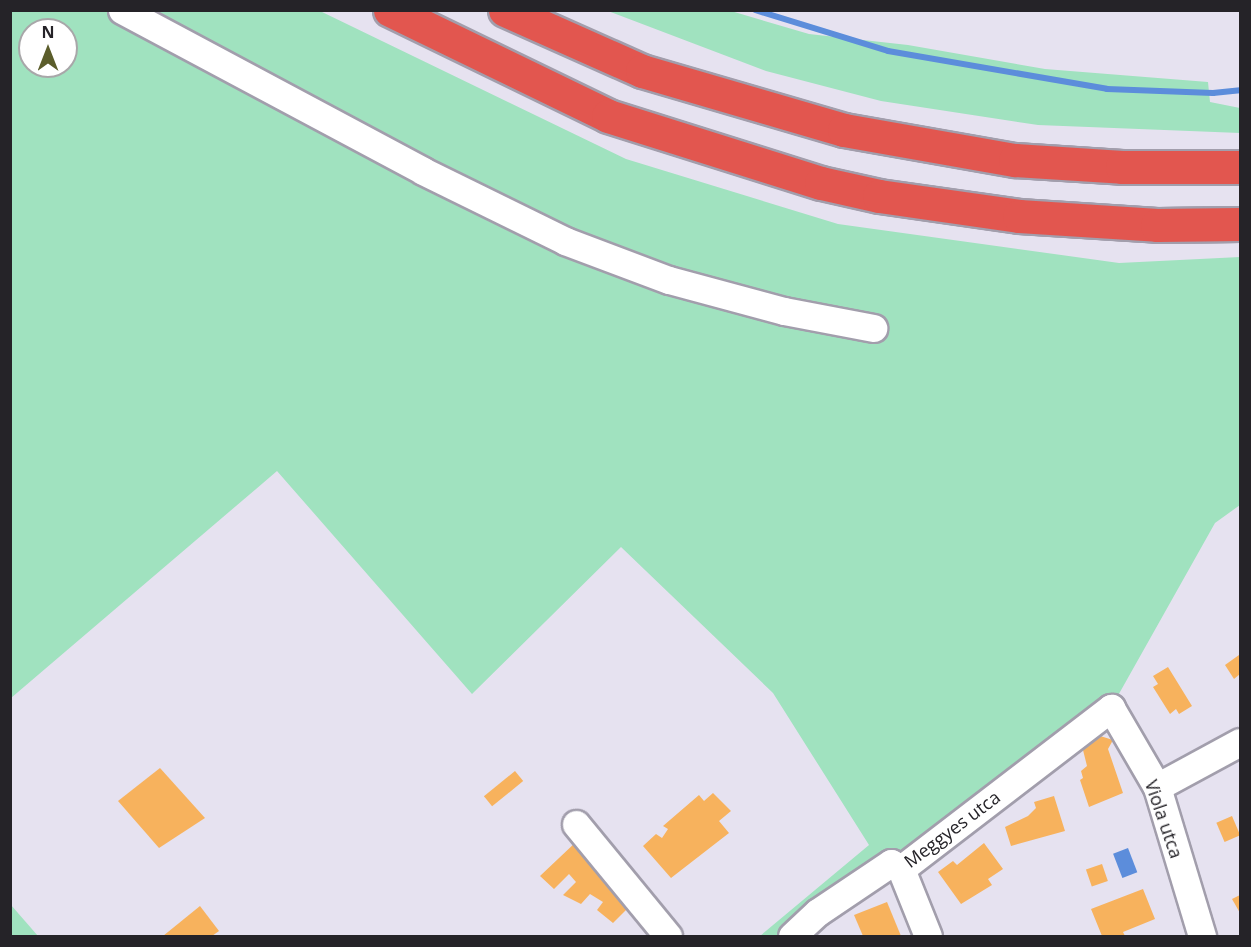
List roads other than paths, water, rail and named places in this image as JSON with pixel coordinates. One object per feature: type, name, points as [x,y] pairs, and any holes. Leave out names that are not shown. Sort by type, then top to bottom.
[{"type":"highway","points":[[390,10],[608,116],[821,183],[879,196],[1019,216],[1157,225],[1240,224]]},
{"type":"highway","points":[[505,10],[642,71],[772,112],[854,133],[1015,160],[1122,167],[1240,167]]},
{"type":"street","points":[[122,10],[423,171],[565,241],[669,280],[784,311],[873,328]]},
{"type":"street","name":"Viola utca","points":[[1111,708],[1157,787],[1202,936]]},
{"type":"street","name":"Meggyes utca","points":[[792,936],[818,912],[891,863],[902,869],[1111,708]]},
{"type":"street","points":[[1157,787],[1240,742]]},
{"type":"street","points":[[576,824],[668,936]]},
{"type":"street","points":[[902,869],[928,936]]},
{"type":"water","points":[[1128,848],[1137,872],[1122,878],[1113,854]]},
{"type":"waterway","points":[[755,10],[888,51],[1107,89],[1213,93],[1240,90]]}]
